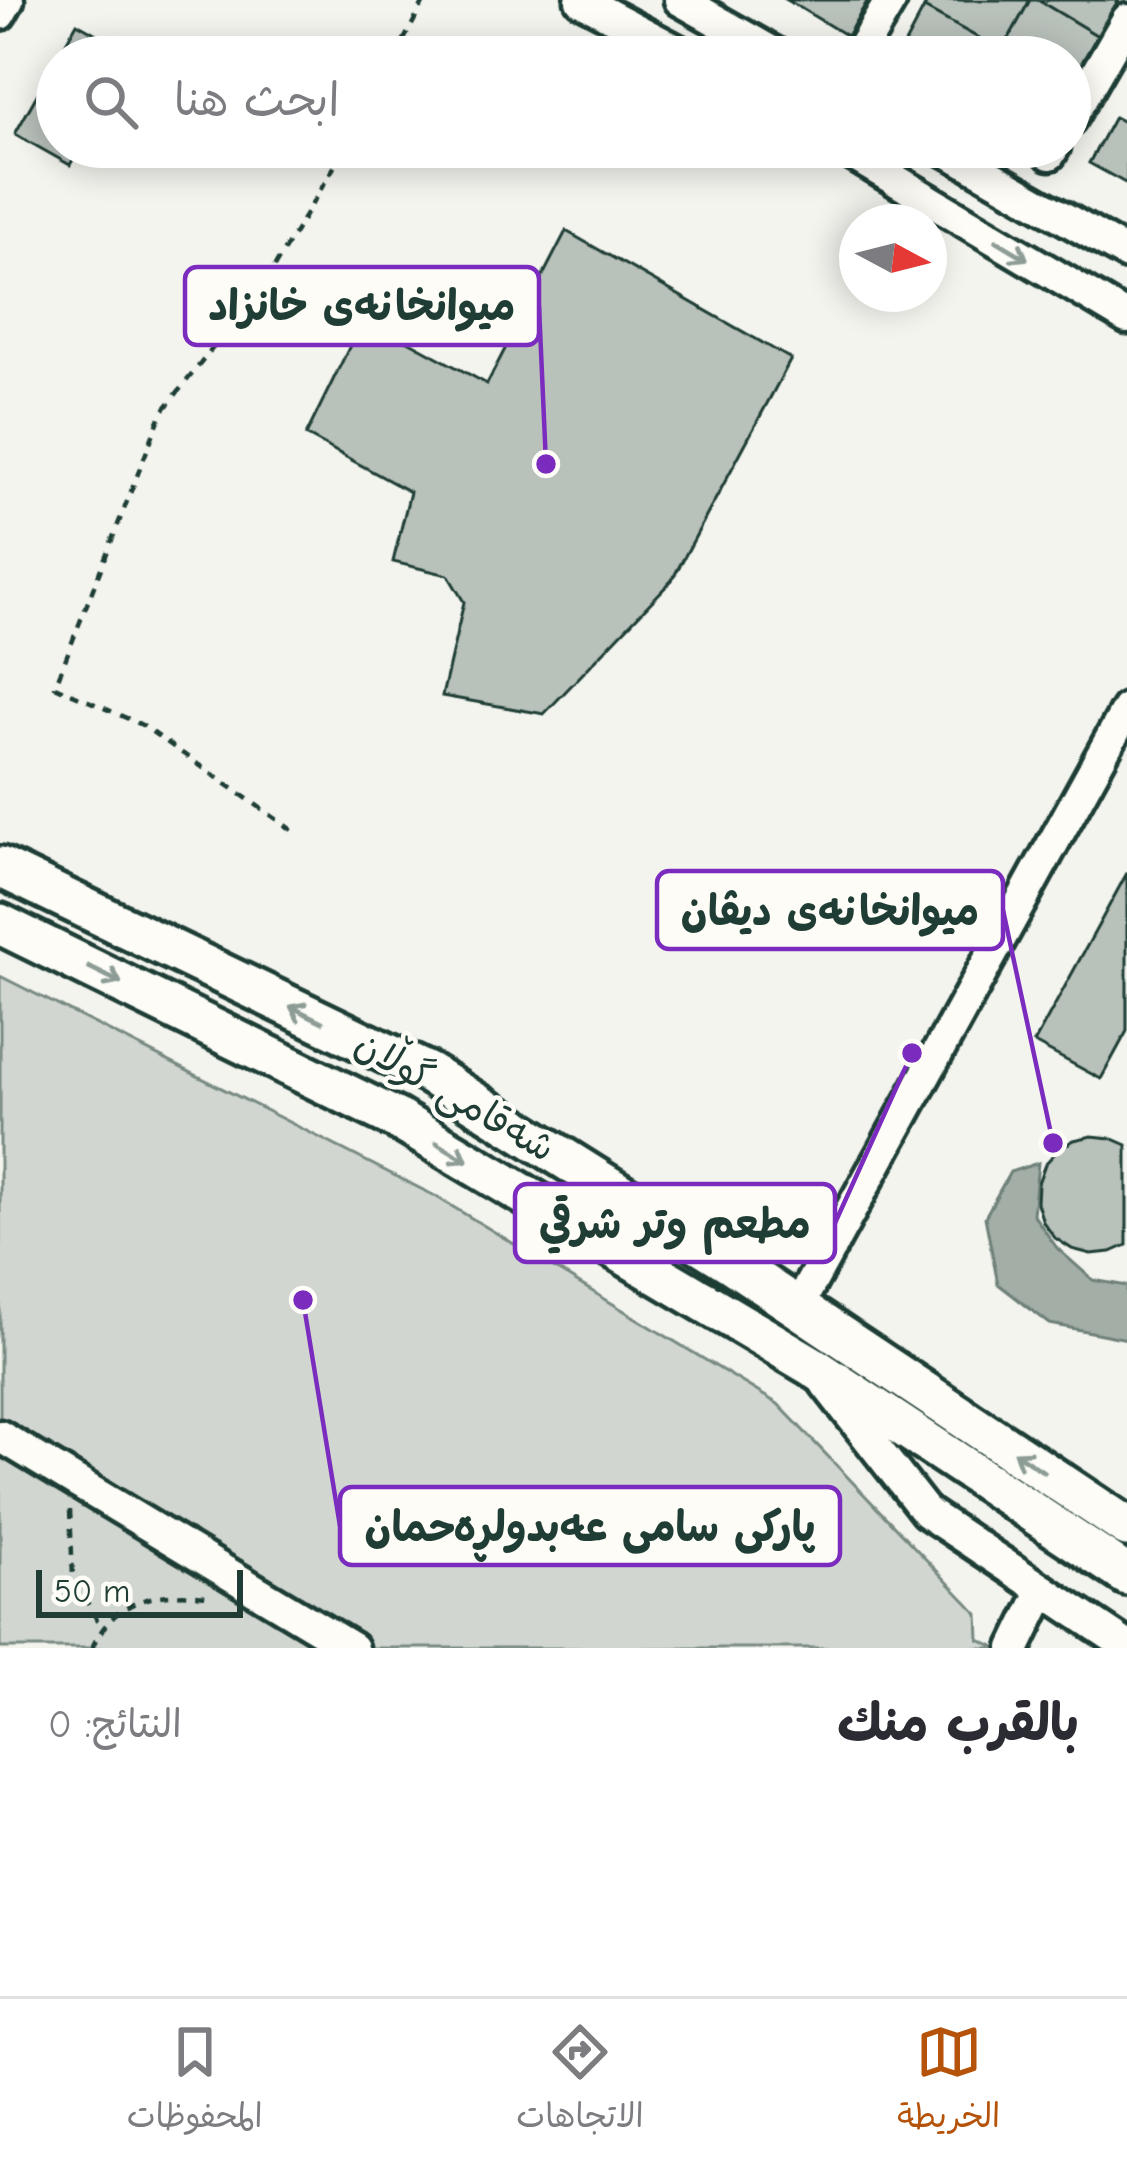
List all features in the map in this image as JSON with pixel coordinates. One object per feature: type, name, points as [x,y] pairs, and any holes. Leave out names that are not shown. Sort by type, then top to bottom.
[{"type":"main road","name":"شەقامی گوڵان","points":[[0,867],[428,1073],[1125,1525]]},
{"type":"main road","name":"شەقامی گوڵان","points":[[0,924],[398,1120],[812,1366],[1113,1565]]},
{"type":"main road","points":[[1113,1565],[1125,1525]]},
{"type":"street","points":[[0,14],[8,0]]},
{"type":"street","points":[[581,0],[649,36]]},
{"type":"street","points":[[680,0],[744,36]]},
{"type":"street","points":[[870,36],[891,0]]},
{"type":"street","points":[[1091,83],[1127,20]]},
{"type":"street","points":[[875,168],[1127,319]]},
{"type":"street","points":[[977,168],[1127,254]]},
{"type":"street","points":[[796,1308],[1127,709]]},
{"type":"street","points":[[812,1366],[926,1513],[1127,1646]]},
{"type":"street","points":[[0,1436],[352,1648]]},
{"type":"street","points":[[1015,1648],[1043,1590]]},
{"type":"path","points":[[406,36],[424,0]]},
{"type":"path","points":[[292,830],[142,725],[55,686],[161,412],[266,281],[333,168]]},
{"type":"path","points":[[73,1480],[68,1531],[73,1577],[103,1630]]},
{"type":"path","points":[[92,1648],[112,1616],[145,1597],[173,1592],[208,1596]]},
{"type":"shaded area","points":[[0,976],[435,1196],[778,1404],[978,1614],[979,1639],[998,1648],[0,1648]]},
{"type":"shaded area","points":[[1038,1163],[1033,1214],[1057,1248],[1093,1280],[1127,1286],[1127,1339],[1050,1324],[998,1284],[985,1217],[1010,1172]]},
{"type":"building","points":[[787,0],[868,0],[847,36]]},
{"type":"building","points":[[929,0],[1030,0],[1010,36],[975,36],[924,8]]},
{"type":"building","points":[[1030,0],[1038,0],[1098,36],[1091,49],[1091,36],[1010,36]]},
{"type":"building","points":[[1038,0],[1119,0],[1098,36]]},
{"type":"building","points":[[924,8],[975,36],[909,36]]},
{"type":"building","points":[[77,23],[100,36],[70,36]]},
{"type":"building","points":[[36,96],[36,146],[15,134]]},
{"type":"building","points":[[1114,117],[1127,124],[1127,184],[1091,164]]},
{"type":"building","points":[[566,231],[791,359],[672,580],[544,714],[442,696],[464,602],[448,575],[393,562],[410,492],[306,435],[364,317],[487,384]]},
{"type":"building","points":[[1127,873],[1127,1031],[1101,1079],[1034,1043]]},
{"type":"building","points":[[1092,1136],[1127,1145],[1127,1245],[1091,1254],[1055,1238],[1037,1203],[1045,1164],[1074,1140]]},
{"type":"place","name":"میوانخانەی خانزاد","points":[[546,464]]},
{"type":"place","name":"مطعم وتر شرقي","points":[[912,1053]]},
{"type":"place","name":"میوانخانەی دیڤان","points":[[1053,1143]]},
{"type":"place","name":"پارکی سامی عەبدولڕەحمان","points":[[303,1300]]}]
